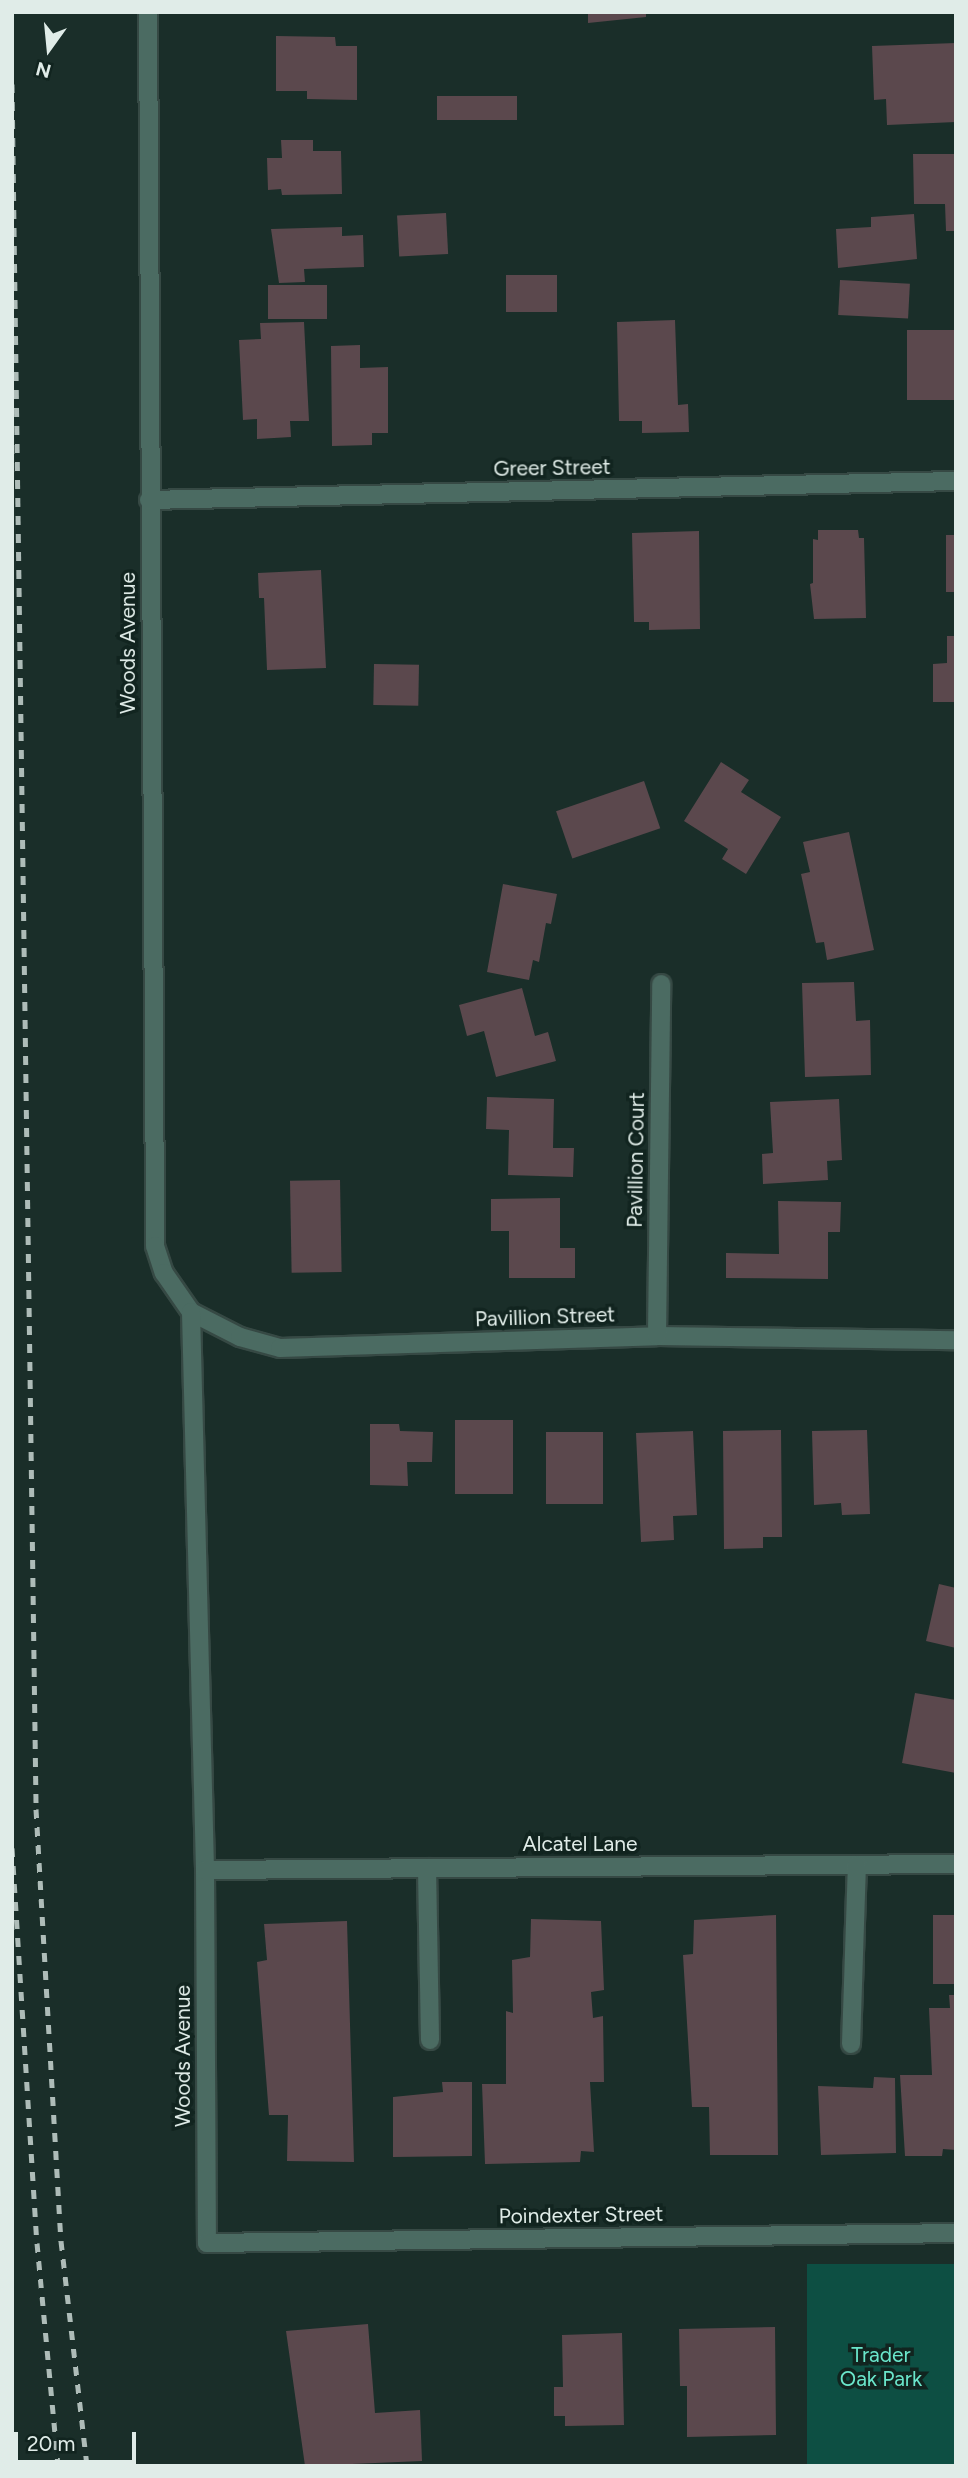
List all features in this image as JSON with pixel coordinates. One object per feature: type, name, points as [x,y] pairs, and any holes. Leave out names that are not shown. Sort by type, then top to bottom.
[{"type":"street","name":"Woods Avenue","points":[[148,12],[155,1246],[164,1273]]},
{"type":"street","name":"Greer Street","points":[[149,500],[956,481]]},
{"type":"street","name":"Pavillion Court","points":[[657,1336],[661,984]]},
{"type":"street","name":"Pavillion Street","points":[[164,1273],[191,1312],[240,1337],[281,1348],[657,1336],[956,1340]]},
{"type":"street","name":"Woods Avenue","points":[[191,1312],[205,1870],[207,2242]]},
{"type":"street","name":"Alcatel Lane","points":[[205,1870],[956,1864]]},
{"type":"street","points":[[851,2044],[857,1865]]},
{"type":"street","points":[[427,1868],[429,2040]]},
{"type":"street","name":"Poindexter Street","points":[[207,2242],[956,2233]]},
{"type":"green space","name":"Trader Oak Park","points":[[807,2264],[956,2264],[956,2466],[807,2466]]},
{"type":"building","points":[[588,12],[646,12],[646,17],[588,23]]},
{"type":"building","points":[[276,36],[335,37],[336,46],[357,46],[357,100],[307,99],[307,91],[276,91]]},
{"type":"building","points":[[956,43],[956,122],[887,125],[886,99],[874,100],[872,46]]},
{"type":"building","points":[[437,96],[517,96],[517,120],[437,120]]},
{"type":"building","points":[[281,140],[313,140],[313,151],[341,151],[342,194],[282,195],[281,189],[268,190],[267,158],[282,158]]},
{"type":"building","points":[[913,154],[956,154],[956,231],[946,231],[945,204],[914,204]]},
{"type":"building","points":[[446,213],[448,254],[399,257],[397,216]]},
{"type":"building","points":[[914,214],[917,259],[838,268],[836,229],[871,227],[871,217]]},
{"type":"building","points":[[342,227],[342,236],[363,235],[364,267],[304,269],[305,282],[279,283],[271,229]]},
{"type":"building","points":[[506,275],[557,275],[557,312],[506,312]]},
{"type":"building","points":[[840,280],[910,284],[908,319],[838,315]]},
{"type":"building","points":[[268,285],[327,285],[327,319],[268,319]]},
{"type":"building","points":[[675,320],[678,405],[688,404],[689,432],[642,433],[642,421],[619,421],[617,322]]},
{"type":"building","points":[[304,322],[309,421],[290,421],[291,437],[257,439],[257,419],[243,420],[239,340],[261,339],[260,323]]},
{"type":"building","points":[[907,330],[956,330],[956,400],[907,400]]},
{"type":"building","points":[[360,345],[360,368],[388,367],[388,433],[372,433],[372,445],[332,446],[331,346]]},
{"type":"building","points":[[818,530],[858,530],[859,538],[864,538],[866,618],[814,619],[810,584],[813,583],[813,539],[818,540]]},
{"type":"building","points":[[699,531],[700,629],[649,630],[649,622],[634,622],[632,533]]},
{"type":"building","points":[[946,535],[956,535],[956,592],[946,592]]},
{"type":"building","points":[[321,570],[326,668],[267,670],[264,598],[259,598],[258,573]]},
{"type":"building","points":[[947,636],[956,636],[956,702],[933,702],[933,664],[947,663]]},
{"type":"building","points":[[374,664],[419,665],[418,706],[373,705]]},
{"type":"building","points":[[721,762],[749,780],[741,792],[781,817],[746,874],[722,859],[728,849],[684,821]]},
{"type":"building","points":[[644,781],[660,828],[572,859],[556,811]]},
{"type":"building","points":[[849,832],[874,950],[827,960],[824,942],[816,943],[801,874],[810,872],[803,842]]},
{"type":"building","points":[[503,884],[557,894],[551,924],[546,923],[539,962],[533,960],[529,980],[487,972]]},
{"type":"building","points":[[854,982],[856,1021],[870,1020],[871,1075],[805,1077],[802,983]]},
{"type":"building","points":[[522,988],[535,1036],[548,1032],[556,1061],[496,1077],[484,1031],[467,1036],[459,1005]]},
{"type":"building","points":[[487,1097],[554,1099],[553,1148],[574,1148],[573,1177],[508,1175],[509,1130],[486,1129]]},
{"type":"building","points":[[839,1099],[842,1160],[827,1161],[828,1180],[763,1184],[762,1154],[773,1153],[770,1102]]},
{"type":"building","points":[[340,1180],[342,1272],[292,1273],[290,1181]]},
{"type":"building","points":[[560,1198],[560,1248],[575,1248],[575,1278],[509,1278],[509,1231],[491,1231],[491,1199]]},
{"type":"building","points":[[778,1201],[841,1202],[840,1232],[828,1232],[828,1279],[726,1278],[726,1253],[779,1254]]},
{"type":"building","points":[[455,1420],[513,1420],[513,1494],[455,1494]]},
{"type":"building","points":[[370,1424],[399,1424],[400,1431],[433,1432],[432,1462],[407,1462],[408,1486],[370,1485]]},
{"type":"building","points":[[781,1430],[782,1537],[763,1537],[763,1548],[724,1549],[723,1431]]},
{"type":"building","points":[[867,1430],[870,1514],[842,1515],[841,1503],[814,1505],[812,1431]]},
{"type":"building","points":[[693,1431],[697,1515],[673,1516],[674,1540],[641,1542],[636,1433]]},
{"type":"building","points":[[546,1432],[603,1432],[603,1504],[546,1504]]},
{"type":"building","points":[[939,1584],[956,1588],[956,1648],[926,1641]]},
{"type":"building","points":[[915,1693],[956,1700],[956,1773],[902,1763]]},
{"type":"building","points":[[776,1915],[778,2155],[710,2155],[709,2107],[692,2107],[683,1955],[693,1954],[694,1920]]},
{"type":"building","points":[[933,1915],[956,1915],[956,1984],[933,1984]]},
{"type":"building","points":[[531,1919],[601,1921],[604,1990],[591,1992],[593,2018],[603,2016],[604,2082],[590,2082],[594,2152],[581,2151],[580,2162],[485,2164],[482,2084],[506,2084],[506,2011],[513,2013],[512,1960],[530,1957]]},
{"type":"building","points":[[347,1921],[354,2162],[287,2161],[288,2115],[269,2115],[257,1962],[267,1960],[264,1924]]},
{"type":"building","points":[[949,1995],[956,1995],[956,2150],[943,2149],[942,2156],[905,2156],[900,2075],[932,2075],[929,2008],[950,2008]]},
{"type":"building","points":[[874,2077],[895,2078],[896,2153],[821,2155],[818,2086],[873,2088]]},
{"type":"building","points":[[442,2082],[472,2082],[472,2156],[393,2157],[393,2097],[443,2092]]},
{"type":"building","points":[[368,2324],[375,2413],[420,2410],[422,2461],[305,2466],[286,2331]]},
{"type":"building","points":[[775,2327],[776,2435],[687,2437],[687,2386],[680,2386],[679,2329]]},
{"type":"building","points":[[622,2333],[624,2425],[565,2426],[565,2416],[554,2416],[554,2387],[563,2387],[562,2335]]},
{"type":"railway","points":[[12,84],[36,1809],[61,2241],[87,2466]]},
{"type":"railway","points":[[12,1848],[37,2243],[58,2466]]}]
